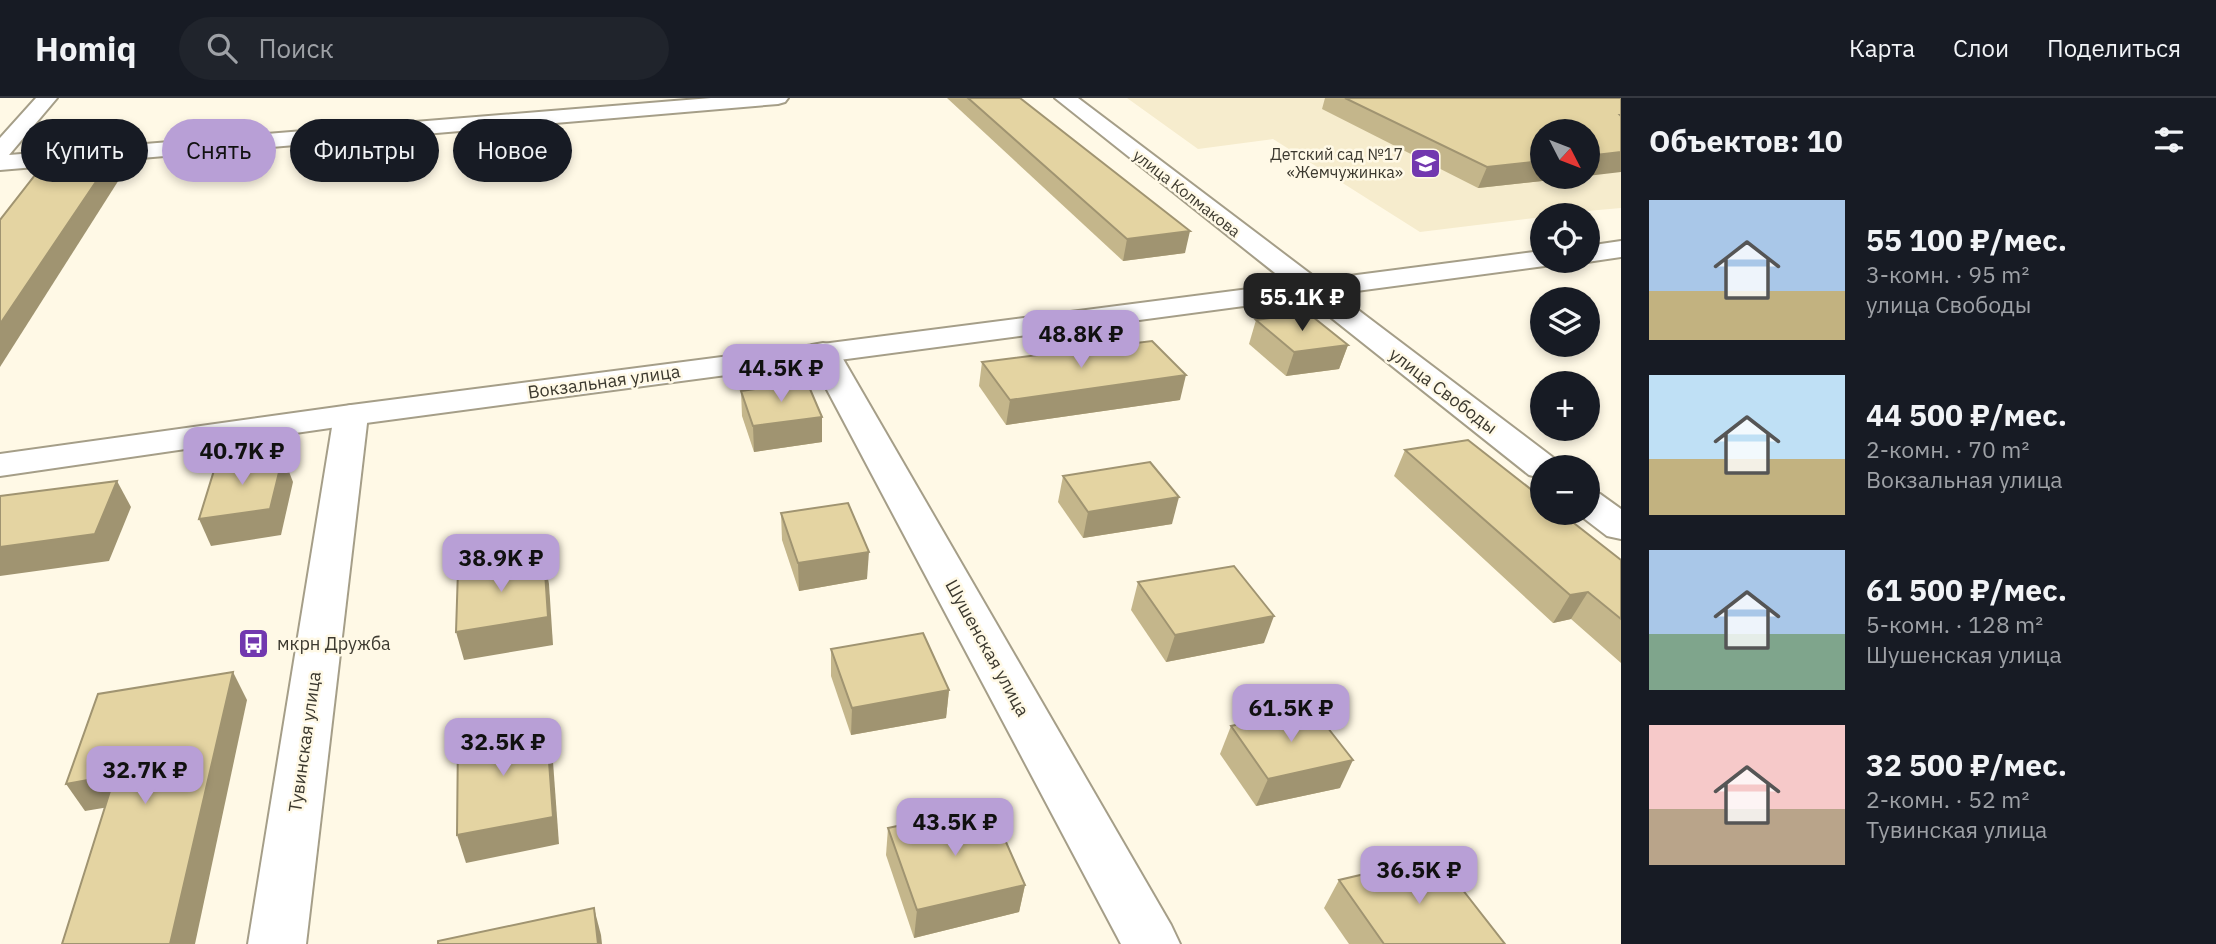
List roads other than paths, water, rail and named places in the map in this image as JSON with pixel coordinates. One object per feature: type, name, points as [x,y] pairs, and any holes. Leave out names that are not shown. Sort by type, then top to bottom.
[{"type":"street","points":[[0,152],[47,98]]},
{"type":"street","points":[[0,163],[778,98]]},
{"type":"street","name":"улица Колмакова","points":[[1065,98],[1309,289]]},
{"type":"street","points":[[1600,252],[1621,249]]},
{"type":"street","name":"Вокзальная улица","points":[[0,465],[822,352],[1530,261]]},
{"type":"street","name":"улица Свободы","points":[[1309,289],[1530,458]]},
{"type":"street","name":"Шушенская улица","points":[[822,352],[1151,944]]},
{"type":"street","name":"Тувинская улица","points":[[277,944],[351,415]]},
{"type":"street","points":[[1600,512],[1621,527]]},
{"type":"place","name":"Детский сад №17 «Жемчужинка»","points":[[1426,163]]},
{"type":"place","name":"мкрн Дружба","points":[[254,644]]}]
